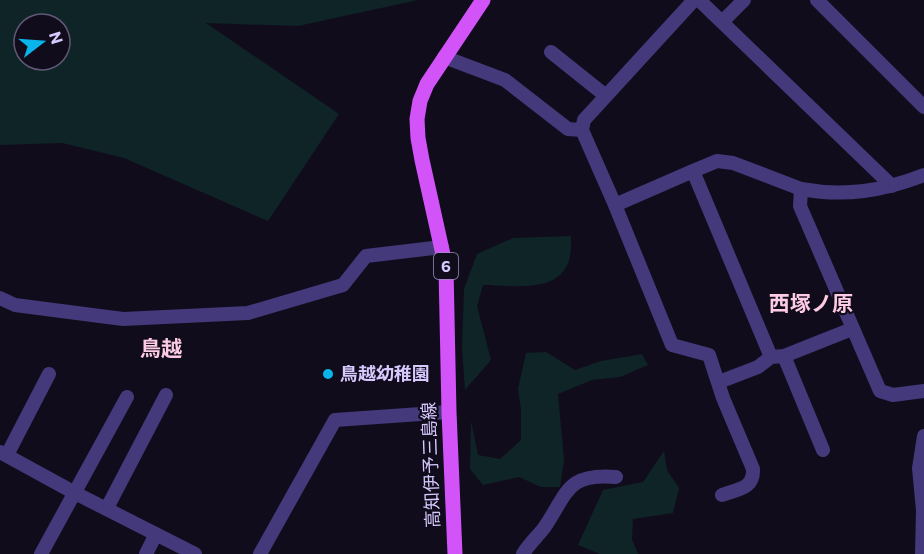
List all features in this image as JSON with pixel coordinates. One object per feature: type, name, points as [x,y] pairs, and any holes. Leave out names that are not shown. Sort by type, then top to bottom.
[{"type":"main road","name":"高知伊予三島線","points":[[454,554],[448,291],[442,247],[418,138],[417,118],[420,101],[427,84],[483,0]]},
{"type":"street","points":[[694,0],[584,120],[582,130],[672,345],[709,355],[723,398],[753,469],[753,478],[749,485],[722,495]]},
{"type":"street","points":[[699,0],[891,186]]},
{"type":"street","points":[[722,22],[744,0]]},
{"type":"street","points":[[817,0],[924,107]]},
{"type":"street","points":[[551,52],[606,96]]},
{"type":"street","points":[[444,57],[505,80],[568,129],[582,130]]},
{"type":"street","points":[[615,205],[717,161],[733,164],[801,189],[841,194],[872,191],[924,175]]},
{"type":"street","points":[[693,171],[823,450]]},
{"type":"street","points":[[801,189],[800,206],[880,391],[893,395],[924,391]]},
{"type":"street","points":[[0,297],[15,305],[123,319],[248,313],[343,285],[366,256],[442,247]]},
{"type":"street","points":[[719,382],[852,329]]},
{"type":"street","points":[[49,374],[3,453],[75,493],[195,554]]},
{"type":"street","points":[[107,508],[166,395]]},
{"type":"street","points":[[41,554],[127,397]]},
{"type":"street","points":[[260,554],[335,420],[449,412]]},
{"type":"street","points":[[922,554],[923,510],[919,468],[924,436]]},
{"type":"street","points":[[523,554],[544,528],[566,490],[582,480],[596,476],[616,477]]},
{"type":"street","points":[[146,554],[156,534]]},
{"type":"green space","points":[[0,0],[418,0],[298,26],[206,23],[339,114],[268,221],[124,158],[62,143],[0,145]]},
{"type":"green space","points":[[571,236],[570,256],[558,277],[535,285],[483,285],[477,306],[491,360],[465,390],[462,348],[464,289],[477,254],[513,238]]},
{"type":"green space","points":[[546,352],[575,370],[601,361],[642,354],[648,365],[620,377],[592,380],[558,394],[564,460],[560,487],[541,487],[519,477],[483,485],[470,469],[471,421],[478,455],[500,459],[521,440],[521,409],[518,389],[526,353]]},
{"type":"green space","points":[[664,451],[667,470],[679,488],[673,513],[633,519],[632,539],[638,554],[600,554],[578,545],[603,490],[643,482]]},
{"type":"place","name":"鳥越幼稚園","points":[[328,374]]},
{"type":"district","name":"西塚ノ原","points":[[811,304]]},
{"type":"district","name":"鳥越","points":[[161,349]]}]
